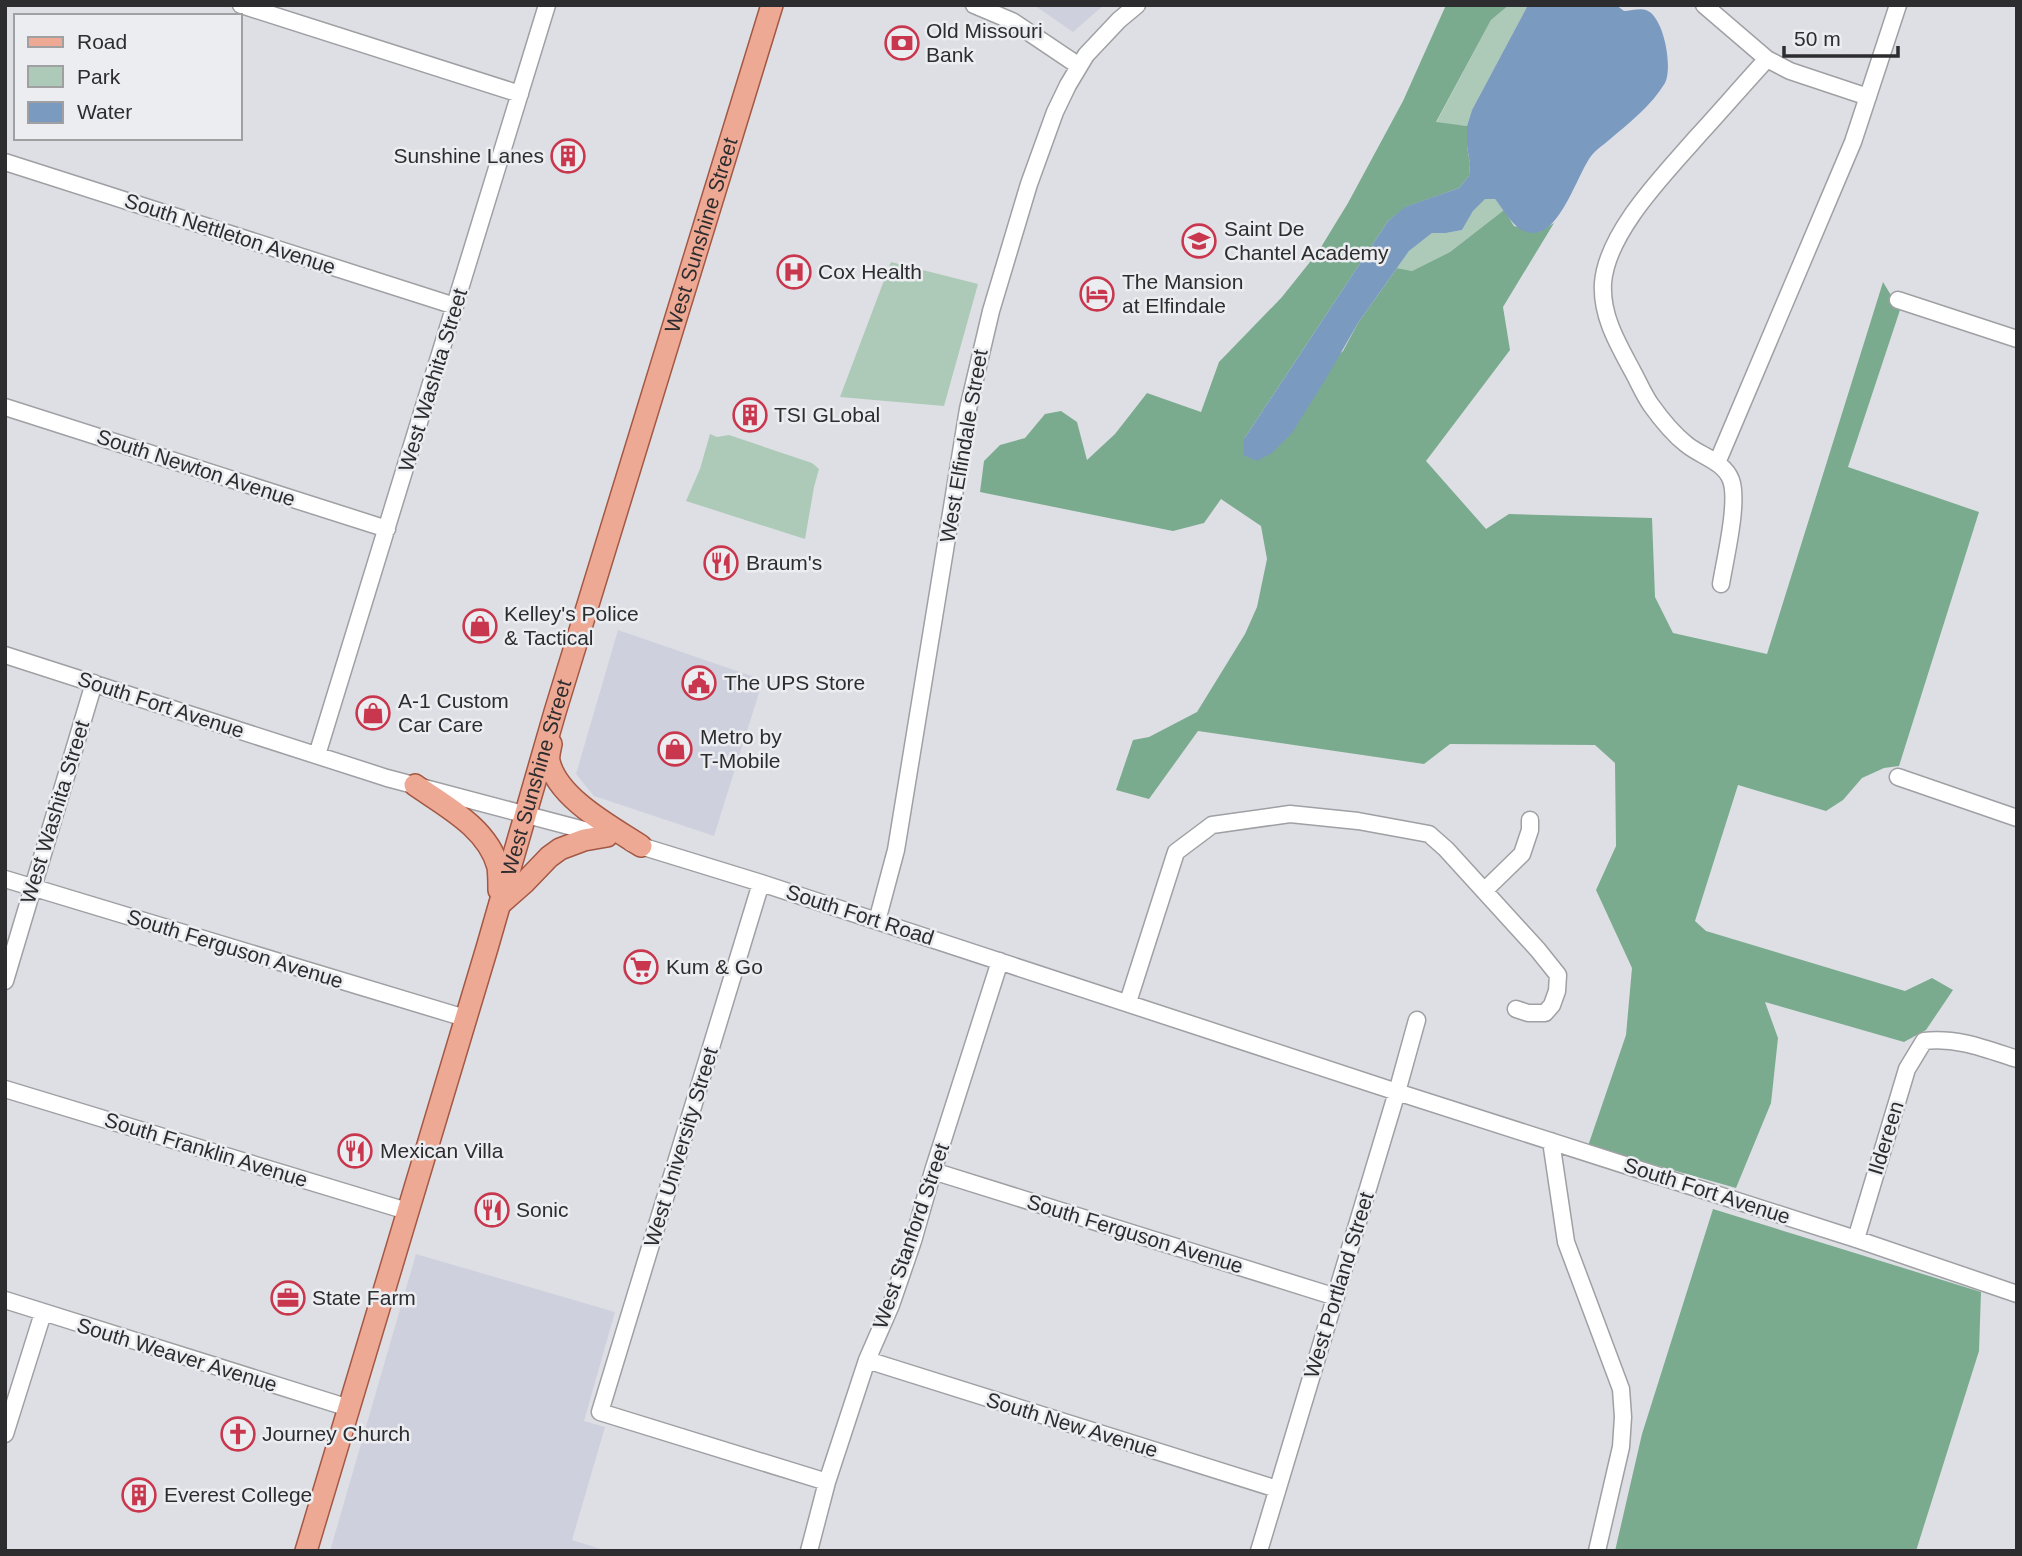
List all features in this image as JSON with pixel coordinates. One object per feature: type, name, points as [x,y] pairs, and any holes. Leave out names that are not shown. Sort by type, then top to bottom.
[{"type":"main road","name":"West Sunshine Street","points":[[306,1551],[555,712],[772,5]]},
{"type":"main road","points":[[555,712],[549,759],[561,783],[589,812],[641,846]]},
{"type":"main road","points":[[415,785],[450,808],[483,840],[498,868],[500,904]]},
{"type":"main road","points":[[500,904],[560,849],[584,840],[607,836]]},
{"type":"street","points":[[241,5],[520,94]]},
{"type":"street","name":"West Washita Street","points":[[317,755],[547,5]]},
{"type":"street","points":[[974,5],[1019,25],[1079,66]]},
{"type":"street","name":"West Elfindale Street","points":[[877,921],[903,812],[975,375],[994,299],[1042,144],[1063,94],[1079,66],[1101,37],[1137,5]]},
{"type":"street","points":[[1704,5],[1767,59],[1790,71],[1868,97]]},
{"type":"street","points":[[1717,463],[1853,142],[1898,5]]},
{"type":"street","points":[[1721,584],[1734,502],[1726,471],[1686,445],[1648,402],[1611,331],[1604,305],[1603,282],[1608,260],[1646,194],[1767,59]]},
{"type":"street","name":"South Nettleton Avenue","points":[[5,162],[455,306]]},
{"type":"street","points":[[1898,300],[2017,339]]},
{"type":"street","name":"South Newton Avenue","points":[[5,407],[387,529]]},
{"type":"street","name":"South Fort Avenue","points":[[5,655],[317,755]]},
{"type":"street","name":"West Washita Street","points":[[5,981],[94,683]]},
{"type":"street","name":"South Fort Road","points":[[317,755],[374,774],[607,836],[761,883],[1397,1091]]},
{"type":"street","points":[[1898,777],[2017,818]]},
{"type":"street","points":[[1128,1003],[1176,852],[1212,825],[1290,814],[1358,821],[1429,834],[1535,946],[1558,975],[1552,1005],[1545,1013],[1528,1013],[1516,1009]]},
{"type":"street","points":[[1484,891],[1521,854],[1530,831],[1530,820]]},
{"type":"street","name":"South Ferguson Avenue","points":[[5,879],[465,1018]]},
{"type":"street","name":"West University Street","points":[[761,883],[600,1412],[827,1482]]},
{"type":"street","name":"West Stanford Street","points":[[809,1551],[827,1482],[867,1360],[914,1241],[933,1171],[1000,961]]},
{"type":"street","name":"West Portland Street","points":[[1259,1551],[1417,1020]]},
{"type":"street","name":"Ildereen","points":[[1856,1239],[1907,1069],[1924,1041],[1961,1041],[2017,1059]]},
{"type":"street","name":"South Franklin Avenue","points":[[5,1089],[407,1211]]},
{"type":"street","name":"South Fort Avenue","points":[[1397,1091],[1856,1239],[2017,1294]]},
{"type":"street","points":[[1551,1142],[1566,1242],[1621,1390],[1621,1447],[1597,1551]]},
{"type":"street","name":"South Ferguson Avenue","points":[[933,1171],[1336,1297]]},
{"type":"street","name":"South Weaver Avenue","points":[[5,1300],[349,1408]]},
{"type":"street","points":[[5,1434],[43,1313]]},
{"type":"street","name":"South New Avenue","points":[[867,1360],[1278,1489]]},
{"type":"shaded area","points":[[1034,5],[1104,5],[1073,32]]},
{"type":"shaded area","points":[[618,630],[763,680],[714,836],[594,796],[576,774]]},
{"type":"shaded area","points":[[416,1254],[615,1312],[584,1421],[605,1427],[572,1540],[607,1551],[330,1551]]},
{"type":"green space","points":[[1446,5],[1509,5],[1491,20],[1436,122],[1467,126],[1469,176],[1459,188],[1406,207],[1388,221],[1244,439],[1343,351],[1358,323],[1397,268],[1412,271],[1450,252],[1504,210],[1514,226],[1539,232],[1554,223],[1503,307],[1510,350],[1426,461],[1486,529],[1509,514],[1652,518],[1655,597],[1673,633],[1767,654],[1883,282],[1900,310],[1848,467],[1979,512],[1899,766],[1884,768],[1862,778],[1843,800],[1826,811],[1738,785],[1695,921],[1706,931],[1905,991],[1932,978],[1953,990],[1926,1030],[1904,1042],[1765,1002],[1778,1038],[1771,1103],[1736,1188],[1588,1146],[1626,1035],[1632,968],[1596,890],[1616,846],[1615,763],[1595,745],[1450,744],[1424,764],[1198,731],[1149,799],[1116,790],[1133,740],[1149,737],[1197,712],[1245,634],[1257,607],[1267,559],[1261,526],[1221,499],[1204,523],[1173,531],[980,492],[984,461],[1000,445],[1025,438],[1045,414],[1061,411],[1077,422],[1087,460],[1115,434],[1147,393],[1201,412],[1219,362],[1282,297],[1318,252],[1348,203],[1403,101]]},
{"type":"green space","points":[[1509,5],[1528,5],[1472,110],[1467,126],[1436,123],[1491,20]]},
{"type":"green space","points":[[1484,199],[1495,199],[1504,210],[1450,252],[1412,271],[1397,268],[1409,251],[1432,233],[1462,230]]},
{"type":"green space","points":[[891,262],[978,284],[944,406],[840,397]]},
{"type":"green space","points":[[710,434],[717,437],[729,435],[812,463],[819,469],[805,539],[686,501],[700,469]]},
{"type":"green space","points":[[1713,1209],[1981,1292],[1979,1351],[1916,1551],[1615,1551],[1642,1434]]},
{"type":"water","points":[[1528,5],[1616,5],[1624,11],[1646,10],[1658,22],[1665,43],[1668,66],[1665,83],[1639,114],[1591,156],[1568,200],[1547,228],[1539,232],[1524,231],[1513,223],[1495,199],[1485,199],[1473,211],[1462,230],[1432,233],[1409,251],[1358,323],[1292,433],[1272,453],[1257,461],[1243,455],[1244,439],[1388,221],[1405,207],[1459,188],[1469,176],[1467,126],[1472,110]]},
{"type":"place","name":"Old Missouri Bank","points":[[902,43]]},
{"type":"place","name":"Sunshine Lanes","points":[[568,156]]},
{"type":"place","name":"Saint De Chantel Academy","points":[[1199,241]]},
{"type":"place","name":"Cox Health","points":[[794,272]]},
{"type":"place","name":"The Mansion at Elfindale","points":[[1097,294]]},
{"type":"place","name":"TSI GLobal","points":[[750,415]]},
{"type":"place","name":"Braum's","points":[[721,563]]},
{"type":"place","name":"Kelley's Police & Tactical","points":[[480,626]]},
{"type":"place","name":"The UPS Store","points":[[699,683]]},
{"type":"place","name":"A-1 Custom Car Care","points":[[373,713]]},
{"type":"place","name":"Metro by T-Mobile","points":[[675,749]]},
{"type":"place","name":"Kum & Go","points":[[641,967]]},
{"type":"place","name":"Mexican Villa","points":[[355,1151]]},
{"type":"place","name":"Sonic","points":[[492,1210]]},
{"type":"place","name":"State Farm","points":[[288,1298]]},
{"type":"place","name":"Journey Church","points":[[238,1434]]},
{"type":"place","name":"Everest College","points":[[139,1495]]}]
